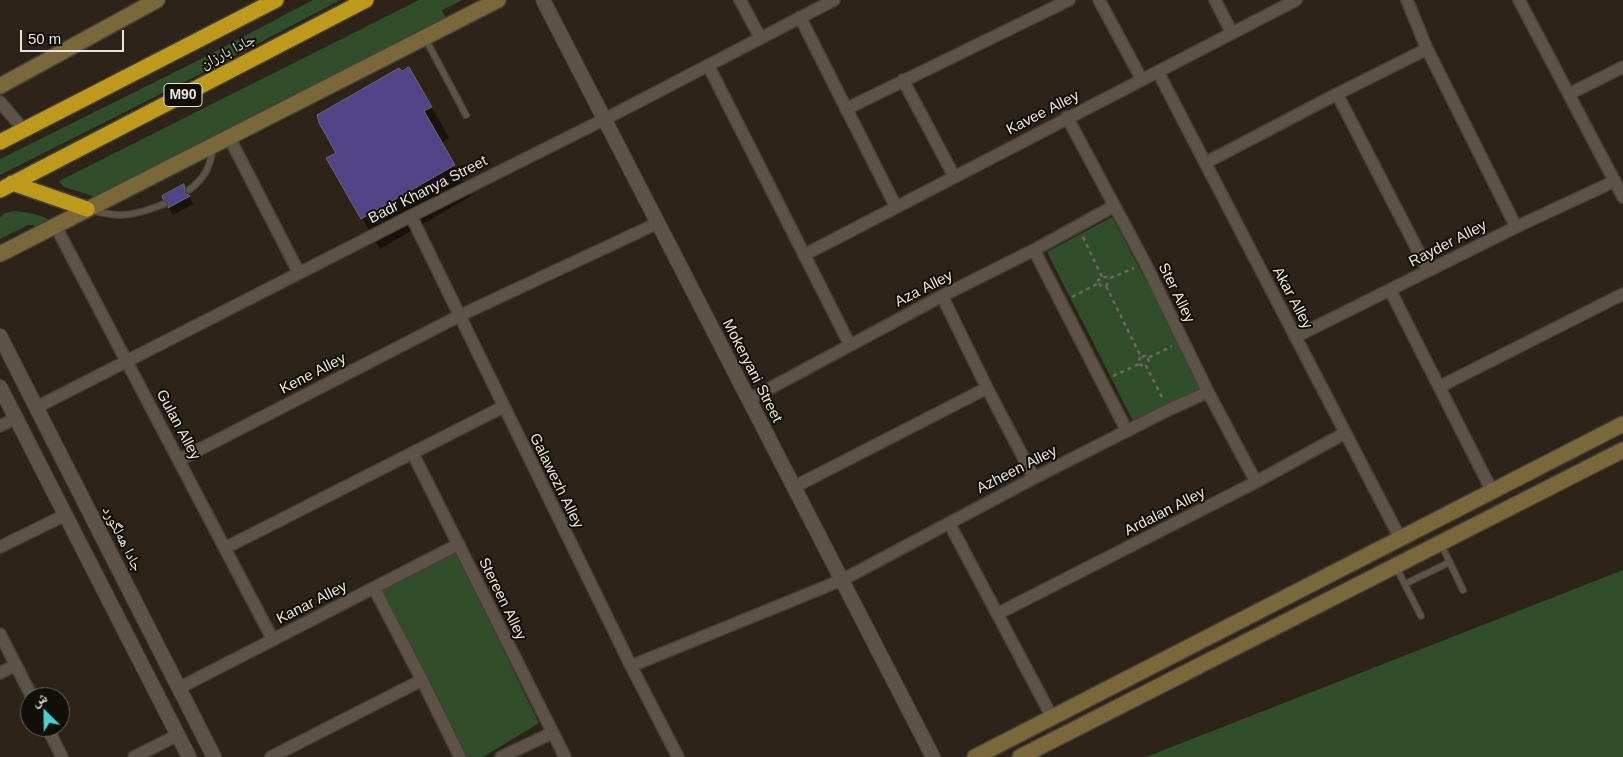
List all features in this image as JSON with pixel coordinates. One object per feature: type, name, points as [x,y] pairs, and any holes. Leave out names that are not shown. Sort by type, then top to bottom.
[{"type":"highway","name":"جادا بارزان","points":[[0,142],[276,0]]},
{"type":"highway","name":"جادا بارزان","points":[[6,187],[366,0]]},
{"type":"highway","points":[[6,187],[87,209]]},
{"type":"main road","points":[[0,86],[157,0]]},
{"type":"main road","points":[[0,254],[498,0]]},
{"type":"main road","points":[[975,757],[1623,424]]},
{"type":"main road","points":[[1589,441],[1600,462]]},
{"type":"main road","points":[[1020,757],[1623,450]]},
{"type":"street","name":"Mokeryani Street","points":[[543,0],[932,757]]},
{"type":"street","points":[[740,0],[760,37]]},
{"type":"street","name":"Badr Khanya Street","points":[[37,407],[605,119],[834,0]]},
{"type":"street","points":[[846,109],[1069,0]]},
{"type":"street","points":[[1099,0],[1142,80]]},
{"type":"street","points":[[1215,0],[1232,33]]},
{"type":"street","name":"Kavee Alley","points":[[804,255],[1296,0]]},
{"type":"street","points":[[1407,0],[1427,50],[1516,227]]},
{"type":"street","points":[[1520,0],[1623,197]]},
{"type":"street","points":[[800,17],[896,207]]},
{"type":"street","points":[[1205,163],[1337,94],[1427,50]]},
{"type":"street","points":[[708,65],[850,345]]},
{"type":"street","points":[[1569,94],[1623,67]]},
{"type":"street","name":"Akar Alley","points":[[1158,72],[1400,538]]},
{"type":"street","points":[[903,80],[954,176]]},
{"type":"street","points":[[1337,94],[1428,270]]},
{"type":"street","points":[[0,102],[24,130]]},
{"type":"street","name":"Ster Alley","points":[[1068,117],[1145,263],[1208,392],[1256,482]]},
{"type":"street","points":[[229,137],[299,273]]},
{"type":"street","name":"Rayder Alley","points":[[1295,336],[1516,227],[1615,181]]},
{"type":"street","name":"Aza Alley","points":[[748,400],[1114,206]]},
{"type":"street","name":"Galawezh Alley","points":[[411,216],[461,315],[503,407],[678,757]]},
{"type":"street","name":"Kene Alley","points":[[178,460],[461,315],[658,223]]},
{"type":"street","name":"Gulan Alley","points":[[55,225],[273,640]]},
{"type":"street","points":[[1034,250],[1127,431]]},
{"type":"street","points":[[1390,290],[1492,491]]},
{"type":"street","points":[[1440,387],[1623,294]]},
{"type":"street","points":[[942,296],[1034,478]]},
{"type":"street","name":"جادا هەلگورد","points":[[0,336],[214,757]]},
{"type":"street","points":[[0,387],[189,757]]},
{"type":"street","points":[[794,488],[987,388]]},
{"type":"street","name":"Azheen Alley","points":[[631,666],[842,580],[1034,478],[1168,410],[1208,392]]},
{"type":"street","points":[[0,426],[37,407]]},
{"type":"street","points":[[225,548],[503,407]]},
{"type":"street","name":"Ardalan Alley","points":[[997,614],[1256,482],[1345,434]]},
{"type":"street","name":"Stereen Alley","points":[[413,454],[565,757]]},
{"type":"street","points":[[0,547],[65,515]]},
{"type":"street","points":[[949,523],[1052,716]]},
{"type":"street","name":"Kanar Alley","points":[[179,688],[459,544]]},
{"type":"street","points":[[374,588],[460,757]]},
{"type":"street","points":[[0,634],[27,687]]},
{"type":"street","points":[[0,673],[16,665]]},
{"type":"street","points":[[271,757],[422,680]]},
{"type":"street","points":[[501,757],[552,733]]},
{"type":"street","points":[[134,757],[178,735]]},
{"type":"street","points":[[52,737],[62,757]]},
{"type":"lane","points":[[424,37],[466,115]]},
{"type":"lane","points":[[190,190],[200,182],[206,172],[212,158],[214,145]]},
{"type":"lane","points":[[87,209],[125,216],[144,212],[164,204]]},
{"type":"lane","points":[[1440,543],[1463,590]]},
{"type":"lane","points":[[1405,584],[1450,562]]},
{"type":"lane","points":[[1395,566],[1421,616]]},
{"type":"path","points":[[1083,237],[1102,276],[1108,279]]},
{"type":"path","points":[[1108,279],[1145,263]]},
{"type":"path","points":[[1099,284],[1098,280],[1102,276]]},
{"type":"path","points":[[1108,279],[1106,286],[1141,357],[1139,364]]},
{"type":"path","points":[[1061,302],[1099,284],[1106,286]]},
{"type":"path","points":[[1141,357],[1145,356],[1148,358],[1177,343]]},
{"type":"path","points":[[1146,366],[1149,362],[1148,358]]},
{"type":"path","points":[[1101,382],[1139,364],[1146,366]]},
{"type":"path","points":[[1146,366],[1168,410]]},
{"type":"green space","points":[[313,0],[340,0],[208,70],[0,175],[0,159],[195,62]]},
{"type":"green space","points":[[419,0],[462,0],[442,10],[447,21],[99,198],[64,187],[59,181]]},
{"type":"green space","points":[[13,211],[34,214],[52,222],[36,228],[33,225],[28,225],[0,239],[0,217],[5,213]]},
{"type":"green space","points":[[1112,217],[1203,388],[1134,423],[1047,252]]},
{"type":"green space","points":[[455,551],[539,723],[483,757],[463,757],[379,590]]},
{"type":"green space","points":[[1623,570],[1623,757],[1146,757]]},
{"type":"building","points":[[409,67],[432,107],[424,111],[455,165],[361,219],[326,158],[336,153],[319,123],[317,115],[399,68],[402,71]]},
{"type":"building","points":[[184,184],[185,193],[190,196],[168,208],[168,202],[162,196]]}]
